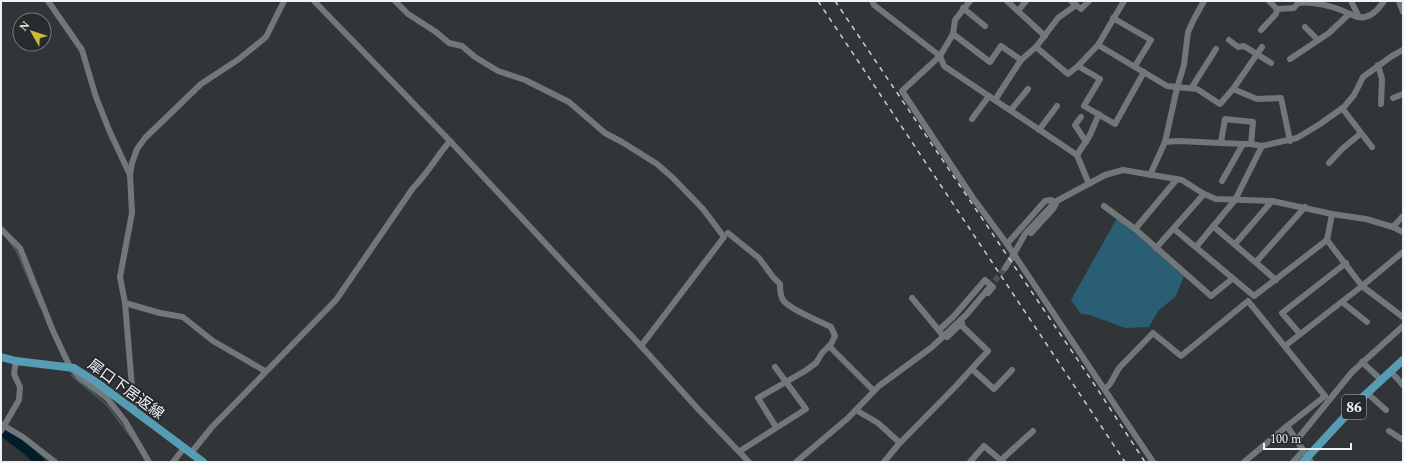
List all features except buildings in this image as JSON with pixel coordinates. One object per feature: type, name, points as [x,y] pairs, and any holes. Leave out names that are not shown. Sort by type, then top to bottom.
[{"type":"main road","name":"犀口下居返線","points":[[1,357],[16,361],[74,368],[96,382],[203,462]]},
{"type":"main road","name":"86","points":[[1306,458],[1367,393],[1403,360]]},
{"type":"street","points":[[48,1],[82,50],[96,97],[109,130],[130,175]]},
{"type":"street","points":[[134,411],[124,303],[120,277],[132,214],[130,175],[137,149],[145,138],[201,84],[236,61],[266,37],[284,1]]},
{"type":"street","points":[[314,1],[450,142],[749,462]]},
{"type":"street","points":[[395,1],[408,14],[436,32],[449,43],[462,46],[475,57],[498,71],[525,80],[569,102],[606,133],[658,164],[703,209],[724,236],[641,346]]},
{"type":"street","points":[[970,1],[955,20],[953,34],[940,56],[902,91],[973,198],[1016,257],[1153,462]]},
{"type":"street","points":[[1007,1],[1045,36]]},
{"type":"street","points":[[1018,11],[1026,1]]},
{"type":"street","points":[[995,100],[1021,60],[1036,47],[1058,18],[1074,3],[1081,9],[1089,1]]},
{"type":"street","points":[[1036,47],[1068,74],[1098,45],[1124,1]]},
{"type":"street","points":[[1150,175],[1165,142],[1177,88],[1184,65],[1188,32],[1204,1]]},
{"type":"street","points":[[1269,1],[1277,9],[1294,8],[1298,3],[1310,2],[1364,18],[1372,14],[1384,1]]},
{"type":"street","points":[[1351,1],[1359,17]]},
{"type":"street","points":[[1399,1],[1403,12]]},
{"type":"street","points":[[875,2],[940,56],[944,66],[1077,155],[1089,184]]},
{"type":"street","points":[[963,8],[985,26]]},
{"type":"street","points":[[1261,30],[1276,14],[1277,9]]},
{"type":"street","points":[[1290,60],[1328,33],[1349,14]]},
{"type":"street","points":[[1113,18],[1151,40],[1135,66]]},
{"type":"street","points":[[1305,27],[1318,40]]},
{"type":"street","points":[[953,34],[990,62],[1001,46],[1021,60]]},
{"type":"street","points":[[1229,40],[1238,48],[1244,46],[1271,63]]},
{"type":"street","points":[[1098,45],[1167,86],[1177,88],[1192,87],[1220,104],[1234,89],[1262,47]]},
{"type":"street","points":[[1192,87],[1216,49]]},
{"type":"street","points":[[1165,142],[1221,142],[1262,146],[1290,141],[1320,124],[1342,108],[1354,95],[1363,77],[1378,65],[1403,50]]},
{"type":"street","points":[[1378,65],[1382,79],[1381,104]]},
{"type":"street","points":[[1078,66],[1100,79],[1084,106],[1114,124],[1144,72]]},
{"type":"street","points":[[1011,110],[1028,89]]},
{"type":"street","points":[[1234,89],[1257,99],[1282,98],[1290,141]]},
{"type":"street","points":[[1393,98],[1403,94]]},
{"type":"street","points":[[972,119],[989,96]]},
{"type":"street","points":[[1039,130],[1057,106]]},
{"type":"street","points":[[1342,108],[1360,134],[1372,147]]},
{"type":"street","points":[[1077,155],[1086,142],[1099,114]]},
{"type":"street","points":[[1081,116],[1075,125],[1086,142]]},
{"type":"street","points":[[1221,142],[1225,119],[1253,122],[1251,144]]},
{"type":"street","points":[[1329,163],[1342,149],[1360,134]]},
{"type":"street","points":[[173,462],[212,427],[265,371],[336,300],[413,188],[424,177],[443,149],[450,142]]},
{"type":"street","points":[[1222,181],[1243,144]]},
{"type":"street","points":[[1196,247],[1235,200],[1262,146]]},
{"type":"street","points":[[1005,268],[1026,234],[1055,202],[1105,175],[1123,170],[1182,180],[1204,194],[1216,199],[1272,201],[1332,214],[1366,219],[1393,227],[1403,232]]},
{"type":"street","points":[[1135,229],[1177,179]]},
{"type":"street","points":[[1156,248],[1204,194]]},
{"type":"street","points":[[1006,244],[1045,201],[1051,200],[1055,202]]},
{"type":"street","points":[[1235,244],[1272,201]]},
{"type":"street","points":[[1016,257],[1027,239],[1054,209],[1056,204],[1055,202]]},
{"type":"street","points":[[1104,206],[1135,229],[1211,296],[1232,278]]},
{"type":"street","points":[[1256,262],[1305,207]]},
{"type":"street","points":[[1174,229],[1254,296],[1327,240],[1332,214]]},
{"type":"street","points":[[1393,227],[1403,216]]},
{"type":"street","points":[[1213,226],[1276,280]]},
{"type":"street","points":[[1,229],[20,248],[53,331],[70,368],[80,378],[107,398],[125,421],[149,462]]},
{"type":"street","points":[[728,233],[759,258],[773,278],[780,284],[780,293],[783,300],[792,308],[831,327],[835,336],[816,363],[758,398],[776,427]]},
{"type":"street","points":[[1327,240],[1362,286],[1403,317]]},
{"type":"street","points":[[1285,346],[1403,252]]},
{"type":"street","points":[[1300,334],[1282,313],[1346,263]]},
{"type":"street","points":[[939,330],[961,309],[984,280],[993,287],[961,325],[947,337],[943,336]]},
{"type":"street","points":[[796,462],[856,410],[873,390],[932,347],[967,314],[989,288]]},
{"type":"street","points":[[912,298],[943,336]]},
{"type":"street","points":[[1105,390],[1119,368],[1153,333],[1180,356],[1248,301],[1327,398]]},
{"type":"street","points":[[1342,302],[1367,322]]},
{"type":"street","points":[[124,303],[160,313],[183,317],[213,341],[265,371]]},
{"type":"street","points":[[886,461],[900,443],[988,351],[961,325]]},
{"type":"street","points":[[1296,440],[1327,398],[1362,362],[1403,326]]},
{"type":"street","points":[[829,346],[873,390]]},
{"type":"street","points":[[16,361],[14,374],[20,387],[19,400],[2,427],[23,437],[55,462]]},
{"type":"street","points":[[1362,362],[1377,376]]},
{"type":"street","points":[[740,452],[776,427],[806,409],[775,367]]},
{"type":"street","points":[[972,368],[994,389],[1012,370]]},
{"type":"street","points":[[1394,375],[1403,385]]},
{"type":"street","points":[[1367,393],[1386,410]]},
{"type":"street","points":[[1244,462],[1287,426],[1327,398]]},
{"type":"street","points":[[856,410],[878,423],[900,443]]},
{"type":"street","points":[[1287,426],[1306,458],[1293,462]]},
{"type":"street","points":[[970,462],[984,446],[1002,461],[1033,431]]},
{"type":"street","points":[[1388,431],[1403,440]]},
{"type":"shaded area","points":[[1117,218],[1184,276],[1176,296],[1158,311],[1149,327],[1125,328],[1090,315],[1081,314],[1071,300]]},
{"type":"waterway","points":[[9,241],[16,250],[40,306]]},
{"type":"waterway","points":[[71,375],[107,405],[131,437]]},
{"type":"waterway","points":[[1,430],[40,462]]},
{"type":"tunnel","points":[[989,288],[1005,268]]},
{"type":"railway","points":[[818,1],[1125,462]]},
{"type":"railway","points":[[835,1],[1094,384],[1145,462]]}]
